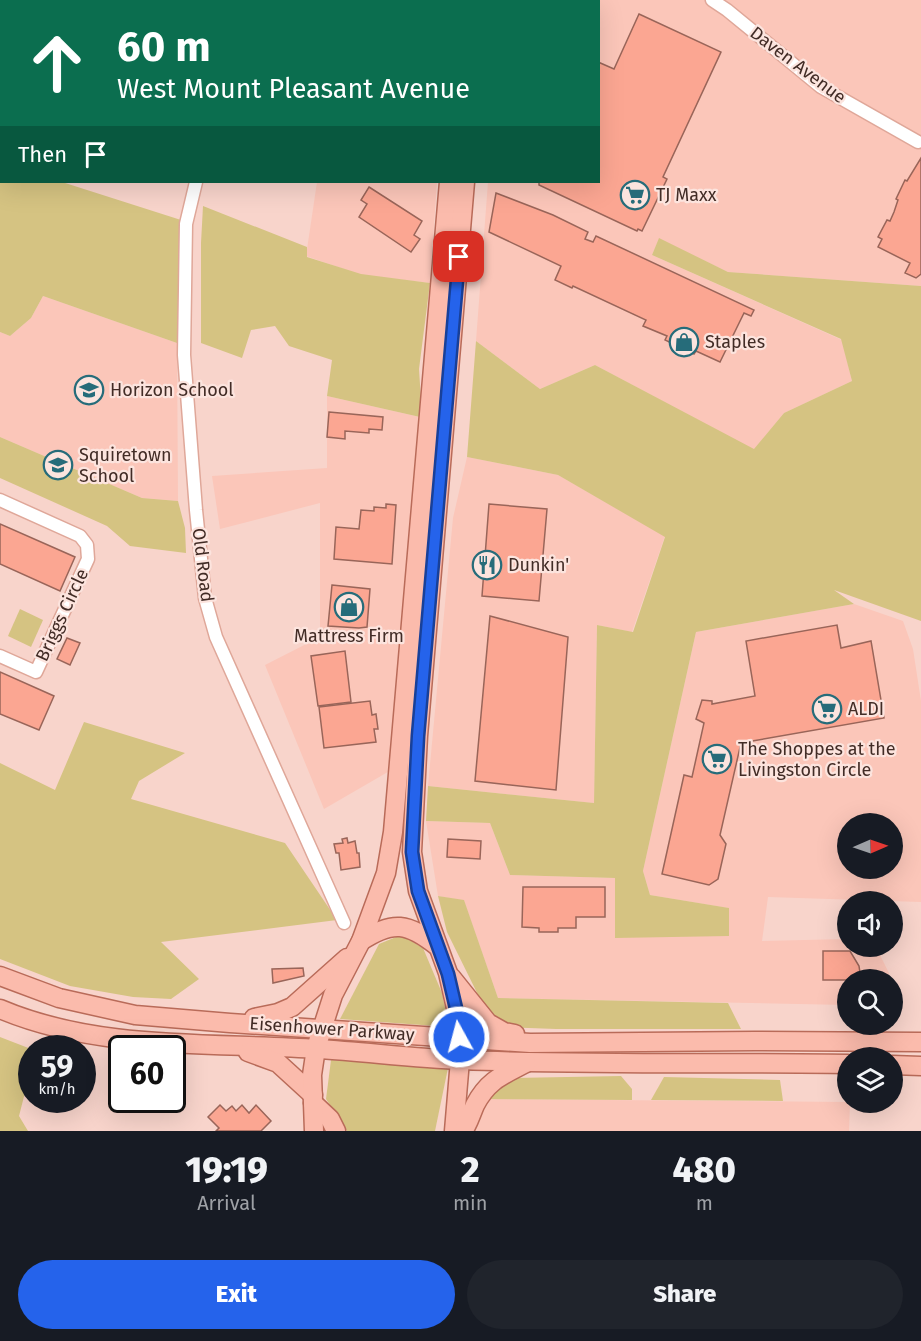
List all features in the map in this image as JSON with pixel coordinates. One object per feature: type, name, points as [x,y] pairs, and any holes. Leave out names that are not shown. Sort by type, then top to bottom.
[{"type":"main road","points":[[312,1115],[312,1075],[316,1048],[333,995],[359,945],[386,873],[393,832],[449,183]]},
{"type":"main road","points":[[454,1131],[460,1060],[458,1017],[448,974],[418,891],[412,852],[418,736],[465,183]]},
{"type":"main road","points":[[230,1023],[278,1013],[292,1007],[378,930],[405,927],[418,931],[436,946]]},
{"type":"main road","points":[[448,974],[488,1023],[530,1042]]},
{"type":"main road","name":"Eisenhower Parkway","points":[[0,976],[59,998],[135,1015],[230,1023],[530,1042],[921,1042]]},
{"type":"main road","name":"Eisenhower Parkway","points":[[0,1009],[85,1034],[232,1046],[316,1048],[460,1060],[837,1064]]},
{"type":"main road","points":[[232,1046],[278,1063],[312,1115],[330,1119],[336,1131]]},
{"type":"main road","points":[[463,1131],[482,1093],[489,1085],[496,1078],[529,1062]]},
{"type":"main road","points":[[903,1065],[919,1066]]},
{"type":"street","name":"Daven Avenue","points":[[712,0],[821,87],[918,142]]},
{"type":"street","name":"Old Road","points":[[196,183],[186,224],[184,355],[195,504],[205,598],[216,637],[344,923]]},
{"type":"street","name":"Briggs Circle","points":[[0,500],[80,536],[87,545],[88,559],[36,672],[0,656]]},
{"type":"shaded area","points":[[600,0],[921,0],[921,286],[728,272],[659,239],[652,255],[842,340],[852,381],[784,413],[754,450],[595,365],[540,389],[476,341],[488,183],[600,183]]},
{"type":"shaded area","points":[[0,183],[65,183],[181,220],[177,343],[43,296],[31,318],[10,336],[0,332]]},
{"type":"shaded area","points":[[317,183],[437,183],[430,283],[361,275],[306,256]]},
{"type":"shaded area","points":[[203,206],[307,247],[307,257],[361,274],[430,283],[419,369],[420,417],[327,396],[332,360],[289,346],[275,326],[251,330],[242,358],[201,343]]},
{"type":"shaded area","points":[[659,238],[728,272],[921,286],[921,621],[834,590],[854,604],[696,632],[643,871],[650,895],[729,908],[729,936],[615,938],[615,878],[510,875],[490,823],[426,821],[428,786],[594,803],[597,625],[633,632],[665,537],[558,475],[467,457],[476,341],[540,389],[595,365],[754,449],[784,413],[852,381],[841,339],[652,255]]},
{"type":"shaded area","name":"Horizon School","points":[[43,296],[177,343],[178,501],[142,498],[0,437],[0,332],[10,336],[31,318]]},
{"type":"shaded area","points":[[327,396],[420,417],[393,769],[324,809],[265,665],[320,637],[320,503],[220,529],[212,476],[327,468]]},
{"type":"shaded area","points":[[0,437],[142,498],[178,501],[185,528],[186,553],[130,546],[107,526],[0,478]]},
{"type":"shaded area","points":[[467,457],[558,475],[665,536],[632,632],[597,625],[594,803],[428,786],[453,518]]},
{"type":"shaded area","points":[[854,604],[903,621],[913,649],[921,701],[921,902],[903,901],[903,891],[837,891],[837,899],[768,897],[762,941],[837,939],[837,957],[881,957],[887,969],[837,969],[837,1005],[498,998],[464,901],[438,896],[426,821],[490,823],[510,875],[615,878],[615,938],[728,908],[650,895],[643,871],[696,632]]},
{"type":"shaded area","points":[[20,609],[43,620],[31,647],[8,636]]},
{"type":"shaded area","points":[[84,722],[185,753],[139,781],[131,799],[285,843],[337,920],[161,942],[199,979],[171,999],[133,997],[70,986],[0,959],[0,763],[55,790]]},
{"type":"shaded area","points":[[438,896],[464,900],[498,998],[728,1003],[741,1029],[504,1027],[486,1011],[447,932]]},
{"type":"shaded area","points":[[401,935],[423,948],[442,993],[449,1027],[340,1019],[379,944]]},
{"type":"shaded area","points":[[0,1037],[18,1044],[18,1113],[28,1131],[0,1131]]},
{"type":"shaded area","points":[[331,1060],[448,1068],[435,1131],[347,1131],[326,1099]]},
{"type":"shaded area","points":[[621,1076],[632,1089],[632,1100],[483,1099],[513,1078]]},
{"type":"shaded area","points":[[664,1077],[780,1080],[783,1101],[651,1100]]},
{"type":"shaded area","points":[[483,1099],[837,1102],[837,1113],[850,1113],[849,1131],[475,1131]]},
{"type":"building","points":[[639,14],[721,52],[663,177],[667,179],[642,231],[638,229],[637,231],[539,185],[539,183],[600,183],[600,63],[614,69]]},
{"type":"building","points":[[921,158],[921,274],[916,278],[905,273],[910,263],[878,247],[882,239],[878,237],[887,220],[890,221],[898,200],[896,199],[905,180],[907,181]]},
{"type":"building","points":[[369,187],[422,221],[414,235],[420,239],[411,252],[359,217],[367,204],[361,200]]},
{"type":"building","points":[[496,193],[553,215],[588,232],[585,239],[593,242],[596,236],[754,310],[751,316],[744,313],[720,362],[696,351],[694,354],[665,340],[667,336],[643,326],[646,320],[555,280],[561,266],[489,232]]},
{"type":"building","points":[[329,412],[383,417],[382,430],[369,429],[369,433],[345,431],[345,439],[327,437]]},
{"type":"building","points":[[386,504],[396,505],[392,564],[334,559],[336,527],[359,529],[361,510],[374,511],[374,507],[386,508]]},
{"type":"building","points":[[489,504],[547,509],[539,601],[482,596]]},
{"type":"building","points":[[0,524],[75,557],[60,591],[0,564]]},
{"type":"building","name":"Mattress Firm","points":[[332,585],[370,589],[367,627],[328,626]]},
{"type":"building","points":[[490,616],[568,637],[556,790],[475,781]]},
{"type":"building","name":"The Shoppes at the Livingston Circle","points":[[837,625],[841,648],[871,641],[884,718],[741,743],[720,835],[726,844],[718,879],[709,885],[662,874],[684,775],[692,777],[704,723],[696,719],[702,700],[712,701],[712,704],[755,696],[746,641]]},
{"type":"building","points":[[67,638],[80,643],[70,665],[57,659]]},
{"type":"building","points":[[345,651],[351,702],[318,706],[311,656]]},
{"type":"building","points":[[0,672],[54,696],[39,730],[0,714]]},
{"type":"building","points":[[370,701],[372,715],[376,714],[378,729],[374,729],[376,742],[324,748],[319,707]]},
{"type":"building","points":[[347,838],[348,843],[355,841],[360,867],[341,870],[339,853],[336,853],[334,844],[343,843],[342,839]]},
{"type":"building","points":[[448,839],[481,841],[480,859],[447,857]]},
{"type":"building","points":[[523,887],[605,887],[605,917],[576,917],[576,928],[558,928],[558,932],[539,932],[539,928],[522,927]]},
{"type":"building","points":[[823,951],[837,951],[837,957],[854,957],[859,966],[859,969],[837,969],[837,980],[823,980]]},
{"type":"building","points":[[303,968],[304,976],[273,983],[272,969]]},
{"type":"building","points":[[220,1105],[226,1111],[232,1106],[236,1111],[242,1105],[249,1113],[256,1105],[271,1121],[261,1131],[216,1131],[219,1128],[208,1117]]},
{"type":"place","name":"TJ Maxx","points":[[635,195]]},
{"type":"place","name":"Staples","points":[[684,342]]},
{"type":"place","name":"Horizon School","points":[[89,390]]},
{"type":"place","name":"Squiretown School","points":[[58,465]]},
{"type":"place","name":"Dunkin'","points":[[487,565]]},
{"type":"place","name":"Mattress Firm","points":[[349,607]]},
{"type":"place","name":"ALDI","points":[[827,709]]},
{"type":"place","name":"The Shoppes at the Livingston Circle","points":[[717,759]]},
{"type":"route","points":[[459,257],[418,736],[412,852],[418,891],[448,974],[458,1017],[459,1037]]}]
